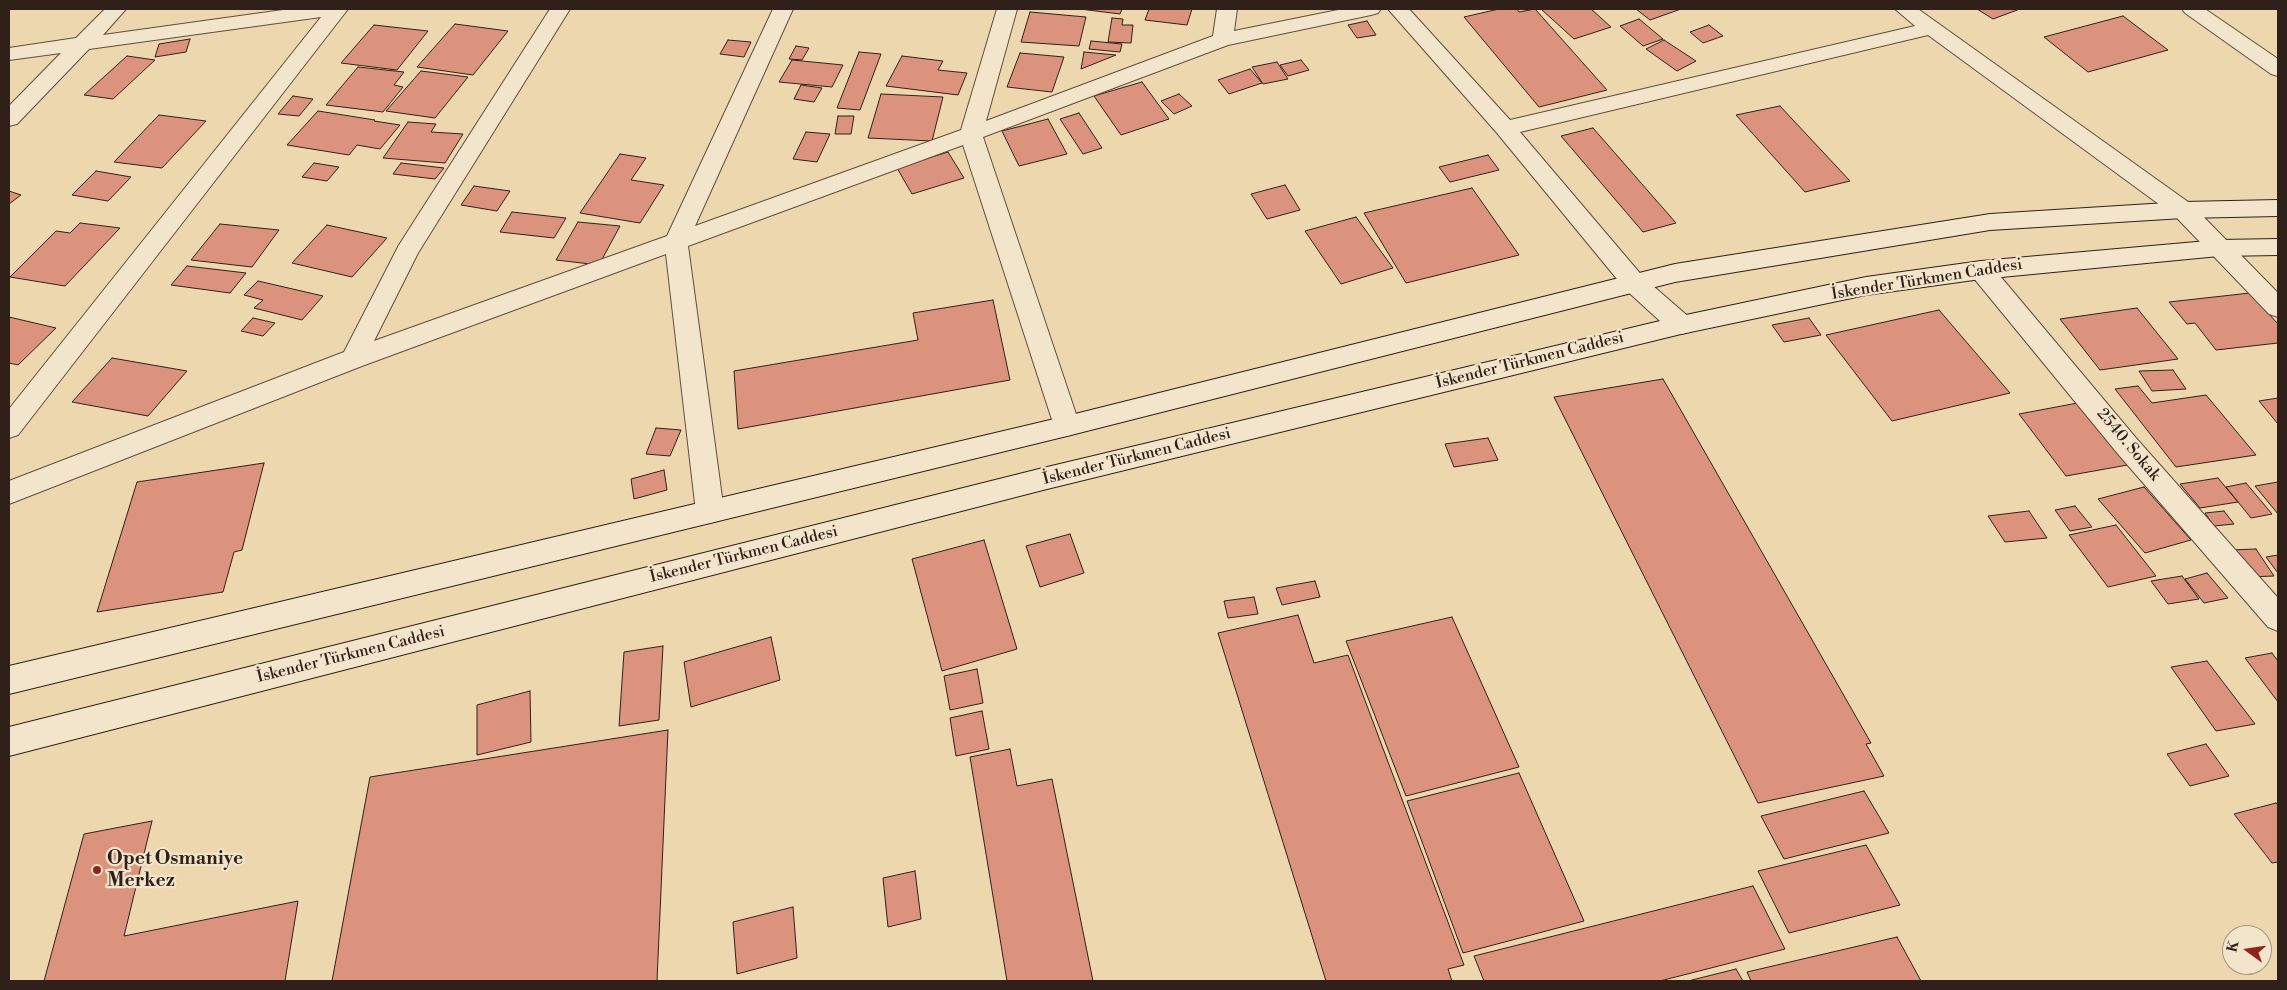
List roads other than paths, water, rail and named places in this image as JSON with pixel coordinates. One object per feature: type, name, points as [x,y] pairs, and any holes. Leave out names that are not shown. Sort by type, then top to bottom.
[{"type":"street","points":[[9,119],[116,9]]},
{"type":"street","points":[[9,54],[332,9]]},
{"type":"street","points":[[9,428],[338,9]]},
{"type":"street","points":[[353,360],[407,251],[560,9]]},
{"type":"street","points":[[710,512],[676,241],[783,9]]},
{"type":"street","points":[[1007,9],[972,134],[1067,426]]},
{"type":"street","points":[[1223,40],[1227,9]]},
{"type":"street","points":[[9,493],[353,360],[972,134],[1223,40],[1371,9]]},
{"type":"street","points":[[1398,9],[1505,128],[1635,284],[1681,325]]},
{"type":"street","points":[[1905,9],[2184,210],[2278,308]]},
{"type":"street","points":[[2192,9],[2278,69]]},
{"type":"street","points":[[1505,128],[1932,28]]},
{"type":"street","points":[[9,680],[1067,426],[1674,274],[1990,222],[2184,210],[2278,208]]},
{"type":"street","name":"İskender Türkmen Caddesi","points":[[9,742],[1043,479],[1681,325],[1866,286],[1981,270],[2219,248],[2278,247]]},
{"type":"street","name":"2540. Sokak","points":[[1981,270],[2127,446],[2278,618]]},
{"type":"place","name":"Opet Osmaniye Merkez","points":[[97,870]]}]
